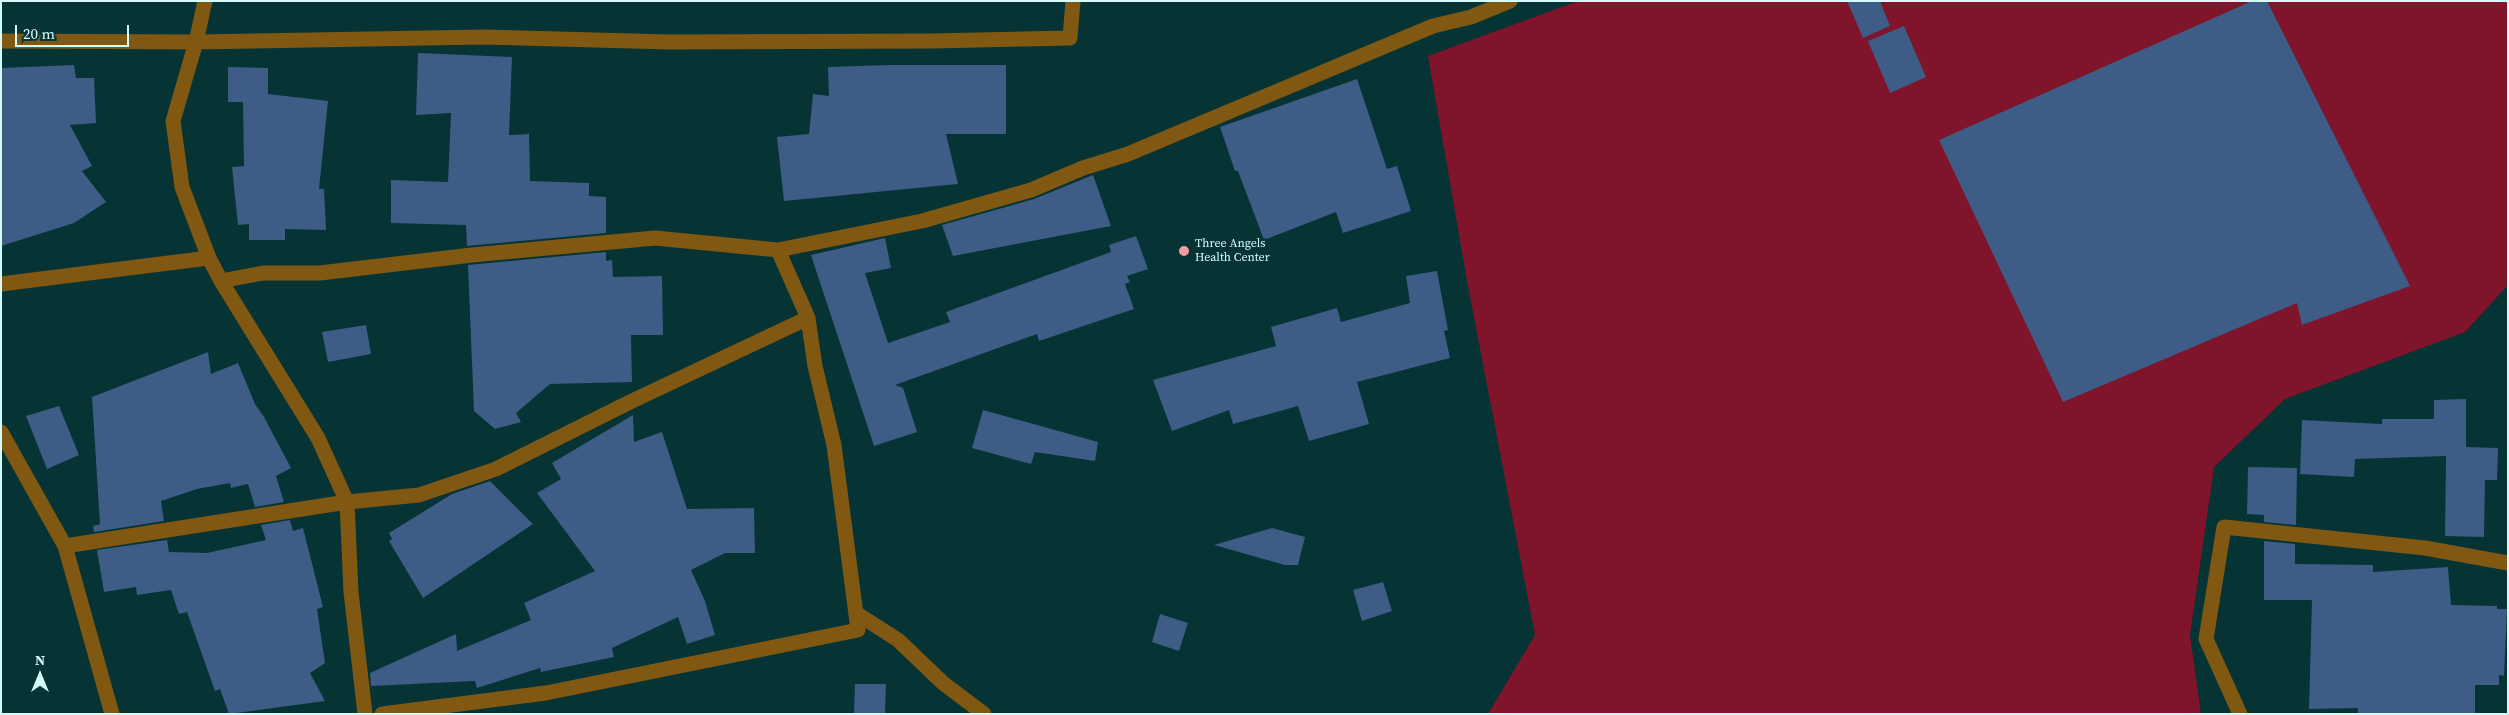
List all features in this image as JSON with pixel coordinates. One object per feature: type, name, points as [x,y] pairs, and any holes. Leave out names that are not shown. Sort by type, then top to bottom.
[{"type":"street","points":[[205,1],[196,42],[173,121],[182,186],[221,281],[318,438],[347,502],[351,592],[365,714]]},
{"type":"street","points":[[1,41],[196,42],[484,37],[669,42],[932,41],[1070,38],[1073,1]]},
{"type":"street","points":[[221,281],[263,273],[320,273],[472,255],[654,238],[778,250],[922,221],[1031,190],[1083,168],[1128,154],[1433,26],[1471,17],[1510,1]]},
{"type":"street","points":[[382,714],[546,693],[858,630],[834,445],[815,366],[808,318],[778,250]]},
{"type":"street","points":[[1,284],[210,258]]},
{"type":"street","points":[[65,546],[347,502],[419,495],[496,469],[632,401],[808,318]]},
{"type":"street","points":[[1,432],[65,546],[112,714]]},
{"type":"street","points":[[2240,714],[2206,639],[2224,527],[2425,548],[2508,563]]},
{"type":"street","points":[[856,612],[898,640],[943,683],[984,714]]},
{"type":"shaded area","points":[[1578,1],[2508,1],[2508,285],[2465,332],[2285,399],[2214,467],[2190,635],[2201,714],[1488,714],[1535,635],[1467,281],[1428,56]]},
{"type":"building","points":[[1847,1],[1880,1],[1890,26],[1863,38]]},
{"type":"building","points":[[2252,1],[2267,1],[2410,286],[2302,325],[2297,303],[2063,402],[1939,140]]},
{"type":"building","points":[[1904,26],[1926,77],[1890,93],[1868,41]]},
{"type":"building","points":[[418,53],[512,57],[509,135],[529,134],[530,181],[589,183],[589,196],[606,197],[606,233],[467,246],[466,225],[391,223],[391,180],[448,182],[451,113],[416,115]]},
{"type":"building","points":[[74,65],[76,78],[94,78],[96,123],[70,125],[92,166],[82,171],[106,202],[74,223],[1,246],[1,68]]},
{"type":"building","points":[[1006,65],[1006,134],[946,134],[958,184],[784,201],[777,137],[809,134],[813,94],[829,96],[828,67]]},
{"type":"building","points":[[228,67],[268,68],[268,94],[328,101],[319,189],[324,189],[326,230],[285,229],[285,240],[249,240],[249,224],[238,225],[232,167],[244,166],[243,102],[228,102]]},
{"type":"building","points":[[1357,79],[1387,169],[1397,166],[1411,211],[1343,233],[1336,212],[1264,240],[1238,171],[1235,171],[1220,127]]},
{"type":"building","points":[[1093,175],[1111,226],[953,256],[942,225],[1034,199]]},
{"type":"building","points":[[1136,236],[1148,269],[1127,276],[1130,282],[1125,284],[1134,309],[1039,341],[1037,334],[895,385],[903,388],[917,432],[874,446],[811,255],[885,238],[891,268],[865,273],[888,343],[950,322],[946,312],[1111,252],[1109,245]]},
{"type":"building","points":[[606,252],[606,261],[612,260],[613,277],[662,276],[663,335],[631,335],[632,382],[550,384],[516,413],[521,422],[495,429],[474,411],[468,265]]},
{"type":"building","points":[[1437,271],[1448,330],[1444,331],[1450,358],[1357,382],[1369,424],[1309,441],[1298,406],[1233,424],[1229,410],[1172,431],[1153,380],[1276,346],[1271,327],[1337,308],[1341,322],[1410,303],[1406,276]]},
{"type":"building","points":[[366,325],[371,354],[328,362],[322,332]]},
{"type":"building","points":[[208,352],[211,374],[238,363],[255,404],[291,468],[276,476],[284,502],[255,507],[248,484],[231,488],[230,483],[197,489],[161,501],[164,521],[94,532],[93,526],[100,524],[92,397]]},
{"type":"building","points":[[2466,399],[2466,447],[2498,448],[2497,480],[2485,480],[2484,537],[2445,536],[2446,456],[2355,459],[2354,477],[2300,474],[2302,420],[2382,424],[2382,419],[2434,419],[2434,400]]},
{"type":"building","points":[[59,406],[79,455],[47,469],[26,416]]},
{"type":"building","points":[[983,410],[1098,442],[1095,461],[1035,452],[1031,464],[972,448]]},
{"type":"building","points":[[633,415],[634,442],[662,432],[687,509],[754,508],[755,553],[725,553],[691,570],[705,601],[715,635],[687,644],[678,617],[612,648],[614,657],[541,672],[540,668],[477,688],[475,681],[371,686],[370,673],[456,634],[457,651],[531,620],[524,603],[595,571],[537,493],[561,479],[552,463]]},
{"type":"building","points":[[2248,467],[2297,468],[2296,525],[2264,522],[2264,515],[2247,514]]},
{"type":"building","points":[[490,481],[533,524],[423,598],[389,541],[392,539],[389,533],[452,494]]},
{"type":"building","points":[[290,520],[293,531],[303,528],[323,607],[317,609],[325,663],[310,673],[325,701],[229,714],[220,689],[215,691],[187,612],[179,614],[171,590],[137,595],[136,587],[104,592],[97,550],[167,540],[169,552],[207,553],[266,540],[261,525]]},
{"type":"building","points":[[1272,528],[1305,537],[1298,565],[1285,565],[1214,545]]},
{"type":"building","points":[[2264,541],[2295,544],[2295,564],[2373,565],[2373,572],[2448,567],[2451,605],[2497,606],[2497,609],[2507,609],[2504,676],[2499,675],[2499,685],[2475,685],[2475,714],[2358,714],[2358,708],[2309,709],[2312,600],[2264,600]]},
{"type":"building","points":[[1383,582],[1392,611],[1362,621],[1353,590]]},
{"type":"building","points":[[1160,614],[1188,623],[1179,651],[1152,642]]},
{"type":"building","points":[[855,684],[886,684],[885,714],[854,714]]},
{"type":"place","name":"Three Angels Health Center","points":[[1184,251]]}]
